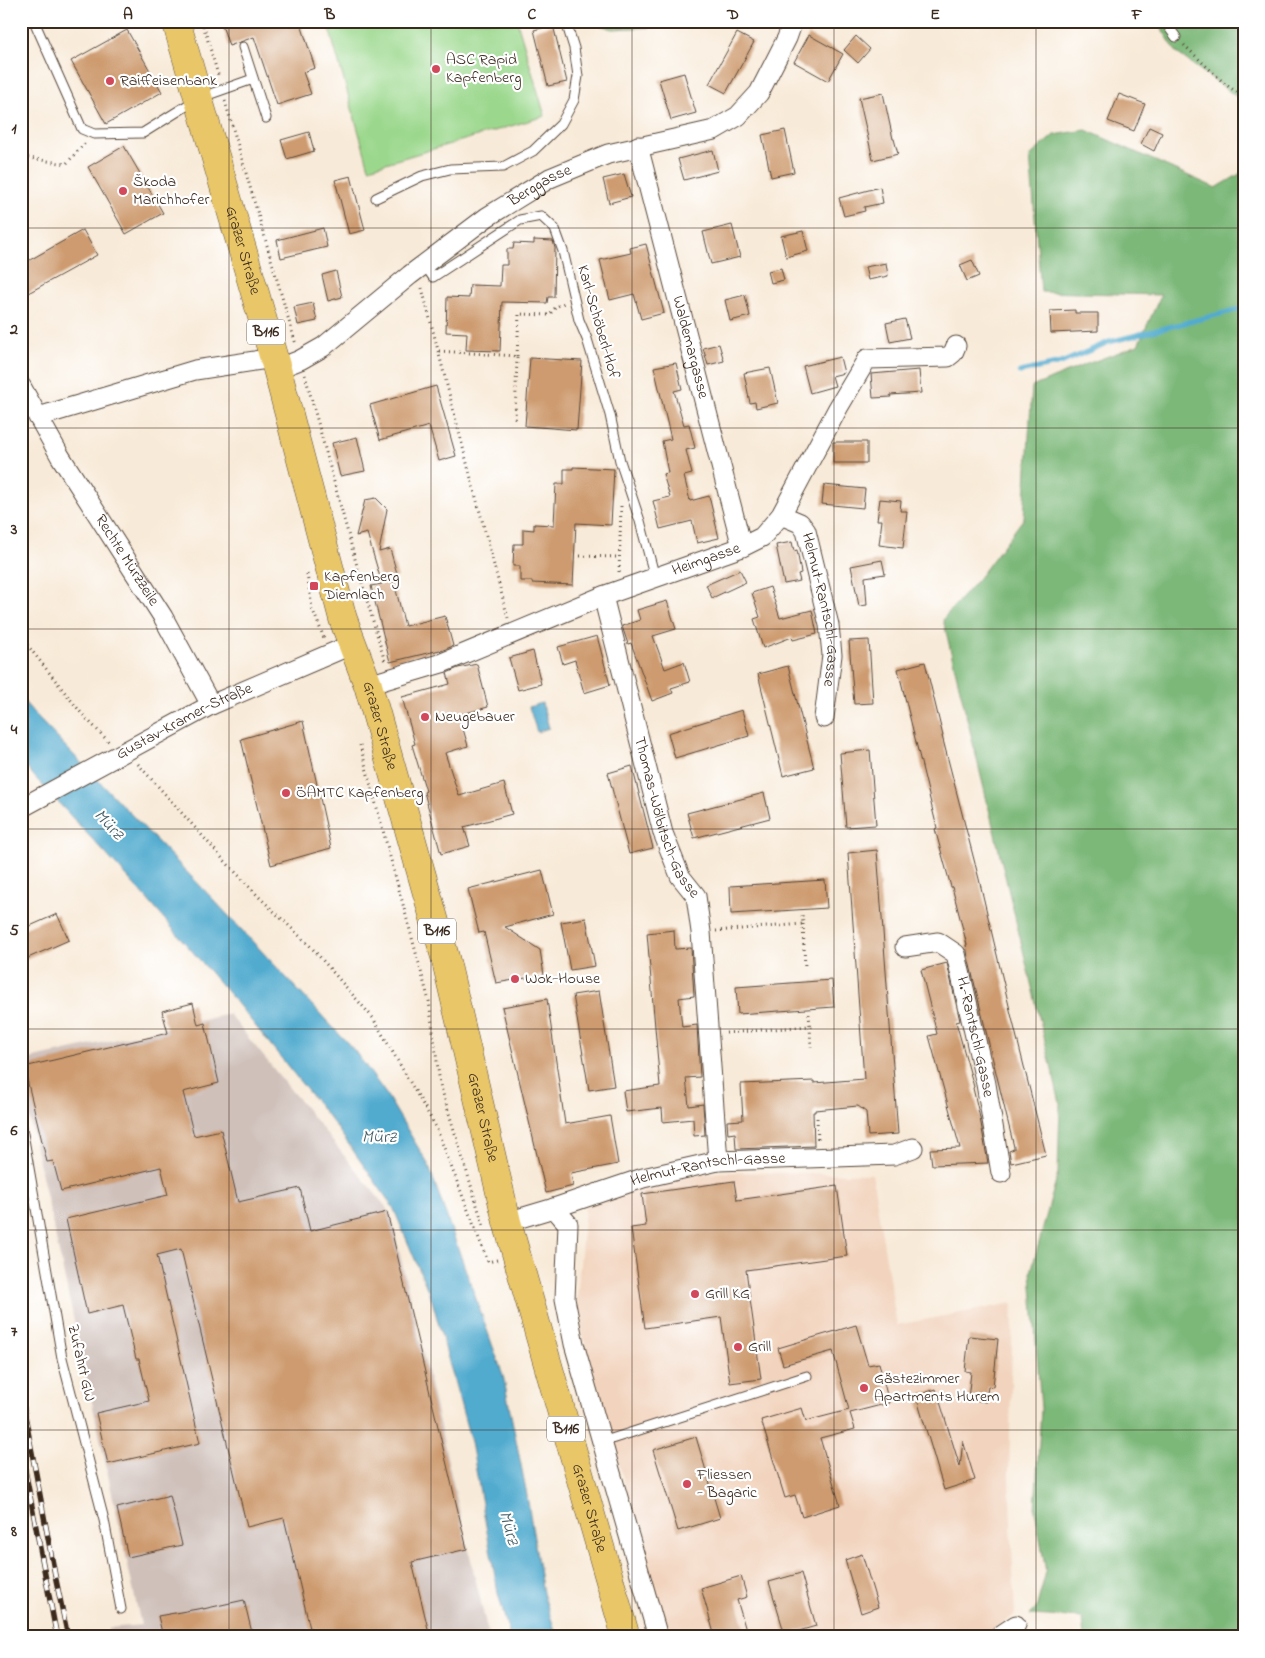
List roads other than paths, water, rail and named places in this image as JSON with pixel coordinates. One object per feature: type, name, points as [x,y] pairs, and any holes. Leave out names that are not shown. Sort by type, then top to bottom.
[{"type":"main road","name":"Grazer Straße","points":[[176,21],[276,363],[343,619],[341,649],[368,685],[445,957],[496,1227],[500,1259],[626,1637]]},
{"type":"street","name":"Berggasse","points":[[276,363],[300,360],[322,347],[421,267],[487,217],[550,178],[608,154],[714,130],[738,116],[759,93],[787,38],[793,21]]},
{"type":"street","name":"Waldemargasse","points":[[638,146],[742,547]]},
{"type":"street","name":"Heimgasse","points":[[368,685],[442,663],[611,593],[742,547],[762,537],[781,515],[838,408],[867,359],[948,357],[953,353],[956,346]]},
{"type":"street","points":[[38,417],[195,370],[276,363]]},
{"type":"street","name":"Rechte Mürzzeile","points":[[21,386],[60,456],[163,617],[211,705]]},
{"type":"street","name":"Helmut-Rantschl-Gasse","points":[[781,515],[800,523],[806,531],[828,625],[832,655],[824,718]]},
{"type":"street","name":"Thomas-Wölbitsch-Gasse","points":[[611,593],[663,833],[680,876],[696,896],[701,932],[718,1161]]},
{"type":"street","name":"Gustav-Kramer-Straße","points":[[24,807],[103,762],[211,705],[341,649]]},
{"type":"street","name":"H.-Rantschl-Gasse","points":[[906,947],[938,942],[956,954],[986,1084],[1001,1173]]},
{"type":"street","name":"Helmut-Rantschl-Gasse","points":[[496,1227],[642,1178],[718,1161],[894,1155],[913,1148]]},
{"type":"street","name":"Grazer Straße","points":[[554,1208],[568,1224],[565,1299],[574,1344],[658,1637]]},
{"type":"street","points":[[998,1637],[1016,1625]]},
{"type":"lane","points":[[34,21],[82,129],[94,134],[142,133],[199,98],[254,79]]},
{"type":"lane","points":[[376,198],[422,176],[450,169],[503,167],[533,151],[561,124],[574,100],[578,76],[574,48],[566,22],[564,21]]},
{"type":"lane","points":[[1164,21],[1176,38]]},
{"type":"lane","points":[[243,48],[266,118]]},
{"type":"lane","name":"Karl-Schöberl-Hof","points":[[421,267],[431,275],[436,275],[520,220],[541,216],[555,229],[563,251],[573,299],[610,415],[620,461],[640,521],[655,578]]},
{"type":"lane","name":"Zufahrt GW","points":[[21,1122],[62,1358],[104,1520],[121,1609]]},
{"type":"lane","points":[[602,1442],[807,1376]]},
{"type":"water","name":"Mürz","points":[[21,698],[354,1050],[386,1094],[428,1164],[503,1375],[526,1490],[543,1593],[557,1637],[510,1637],[498,1593],[471,1442],[432,1300],[393,1207],[335,1125],[237,1003],[141,892],[21,762]]},
{"type":"water","points":[[542,703],[549,728],[537,732],[529,707]]},
{"type":"waterway","points":[[1020,372],[1061,363],[1109,342],[1244,308]]},
{"type":"railway","points":[[21,1394],[68,1637]]},
{"type":"railway","points":[[21,1449],[57,1637]]},
{"type":"place","name":"ASC Rapid Kapfenberg","points":[[436,69]]},
{"type":"place","name":"Raiffeisenbank","points":[[110,81]]},
{"type":"place","name":"Škoda Marichhofer","points":[[123,191]]},
{"type":"place","name":"Kapfenberg Diemlach","points":[[314,586]]},
{"type":"place","name":"Neugebauer","points":[[425,717]]},
{"type":"place","name":"ÖAMTC Kapfenberg","points":[[286,793]]},
{"type":"place","name":"Wok-House","points":[[515,979]]},
{"type":"place","name":"Grill KG","points":[[695,1294]]},
{"type":"place","name":"Grill","points":[[738,1347]]},
{"type":"place","name":"Gästezimmer Apartments Hurem","points":[[864,1388]]},
{"type":"place","name":"Fliessen - Bagaric","points":[[687,1484]]}]
